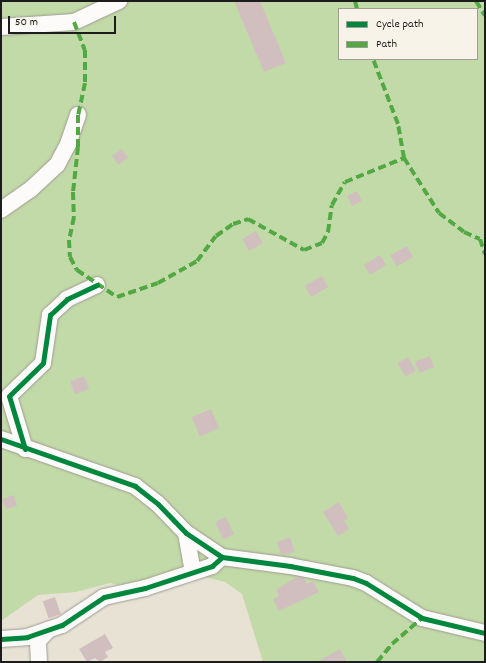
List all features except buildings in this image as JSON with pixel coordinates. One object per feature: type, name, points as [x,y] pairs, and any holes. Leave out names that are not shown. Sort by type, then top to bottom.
[{"type":"street","points":[[1,28],[74,22],[119,1]]},
{"type":"street","points":[[1,210],[31,189],[57,165],[68,144],[78,115]]},
{"type":"street","points":[[25,449],[9,396],[43,363],[50,315],[67,299],[97,285]]},
{"type":"street","points":[[1,439],[25,449],[106,474],[135,486],[158,504],[186,533],[222,557],[290,566],[352,578],[366,583],[422,618],[485,633]]},
{"type":"street","points":[[186,533],[193,571]]},
{"type":"street","points":[[1,639],[27,637],[62,625],[92,602],[104,597],[145,588],[212,566],[222,557]]},
{"type":"street","points":[[39,662],[38,641],[48,630]]},
{"type":"green space","points":[[1,1],[485,1],[485,662],[263,662],[242,594],[225,582],[193,574],[122,586],[110,583],[76,592],[38,595],[1,621]]},
{"type":"marked path","points":[[355,1],[357,8]]},
{"type":"marked path","points":[[476,1],[485,16]]},
{"type":"marked path","points":[[74,22],[85,50],[85,83],[78,115],[78,147],[73,192],[74,217],[69,240],[70,257],[77,270],[117,297],[158,283],[197,261],[216,236],[233,224],[248,219],[304,250],[322,243],[328,232],[332,205],[345,182],[404,158],[398,124],[373,60]]},
{"type":"marked path","points":[[404,158],[439,213],[464,232],[480,239],[485,254]]},
{"type":"marked path","points":[[377,662],[392,644],[422,618]]},
{"type":"cycle path","points":[[25,449],[9,396],[43,363],[50,315],[67,299],[97,285]]},
{"type":"cycle path","points":[[1,439],[135,486],[158,504],[186,533],[222,557],[290,566],[353,578],[366,583],[422,618],[485,633]]},
{"type":"cycle path","points":[[1,639],[27,637],[62,625],[104,597],[145,588],[212,566],[222,557]]}]
